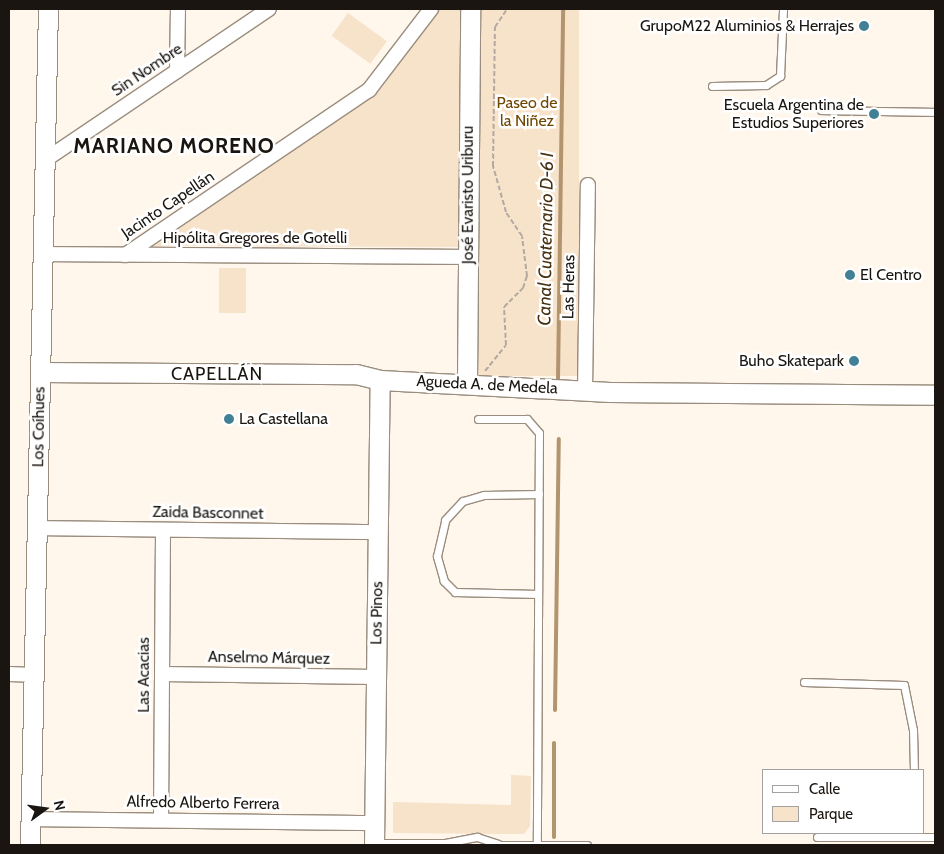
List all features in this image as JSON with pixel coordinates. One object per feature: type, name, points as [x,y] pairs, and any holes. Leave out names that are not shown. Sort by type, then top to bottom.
[{"type":"street","name":"Los Coíhues","points":[[30,845],[48,9]]},
{"type":"street","points":[[177,71],[178,9]]},
{"type":"street","name":"Sin Nombre","points":[[45,160],[269,9]]},
{"type":"street","name":"Jacinto Capellán","points":[[125,255],[370,90],[430,9]]},
{"type":"street","name":"José Evaristo Uriburu","points":[[470,9],[468,257],[473,379]]},
{"type":"street","name":"Las Heras","points":[[584,390],[588,185]]},
{"type":"street","name":"Hipólita Gregores de Gotelli","points":[[43,254],[468,257]]},
{"type":"street","name":"Agueda A. de Medela","points":[[40,372],[356,374],[380,380],[473,379],[584,390],[935,395]]},
{"type":"street","name":"Los Pinos","points":[[374,844],[380,380]]},
{"type":"street","name":"Zaida Basconnet","points":[[37,528],[378,532]]},
{"type":"street","name":"Las Acacias","points":[[161,820],[163,530]]},
{"type":"street","points":[[9,674],[34,675]]},
{"type":"street","name":"Anselmo Márquez","points":[[162,674],[376,677]]},
{"type":"street","name":"Alfredo Alberto Ferrera","points":[[31,819],[374,823]]},
{"type":"lane","points":[[712,86],[766,84],[780,76],[783,9]]},
{"type":"lane","points":[[821,110],[935,112]]},
{"type":"lane","points":[[478,418],[523,418],[534,423],[539,437],[537,845]]},
{"type":"lane","points":[[538,594],[455,592],[444,581],[436,556],[445,520],[463,500],[484,495],[539,494]]},
{"type":"lane","points":[[804,682],[904,686],[912,720],[914,769]]},
{"type":"lane","points":[[818,836],[913,835],[935,838]]},
{"type":"lane","points":[[374,844],[449,844],[473,837],[496,845],[587,845]]},
{"type":"path","points":[[473,379],[505,348],[504,307],[523,288],[528,276],[522,236],[506,212],[493,166],[495,26],[507,9]]},
{"type":"green space","points":[[439,9],[463,9],[459,247],[154,246],[375,94]]},
{"type":"green space","name":"Paseo de la Niñez","points":[[477,9],[579,9],[579,376],[477,376]]},
{"type":"green space","points":[[348,13],[387,41],[370,64],[332,36]]},
{"type":"green space","points":[[219,268],[246,268],[246,313],[219,313]]},
{"type":"green space","points":[[511,775],[531,776],[530,826],[524,834],[393,833],[393,802],[511,805]]},
{"type":"waterway","name":"Canal Cuaternario D-6 I","points":[[558,379],[563,9]]},
{"type":"waterway","name":"Canal Cuaternario D-6 I","points":[[555,710],[559,439]]},
{"type":"waterway","name":"Canal Cuaternario D-6 I","points":[[554,743],[554,837]]},
{"type":"place","name":"GrupoM22 Aluminios & Herrajes","points":[[864,26]]},
{"type":"place","name":"Escuela Argentina de Estudios Superiores","points":[[874,114]]},
{"type":"place","name":"El Centro","points":[[850,275]]},
{"type":"place","name":"Buho Skatepark","points":[[854,361]]},
{"type":"place","name":"La Castellana","points":[[229,419]]},
{"type":"district","name":"MARIANO MORENO","points":[[174,146]]},
{"type":"district","name":"CAPELLÁN","points":[[217,374]]}]
